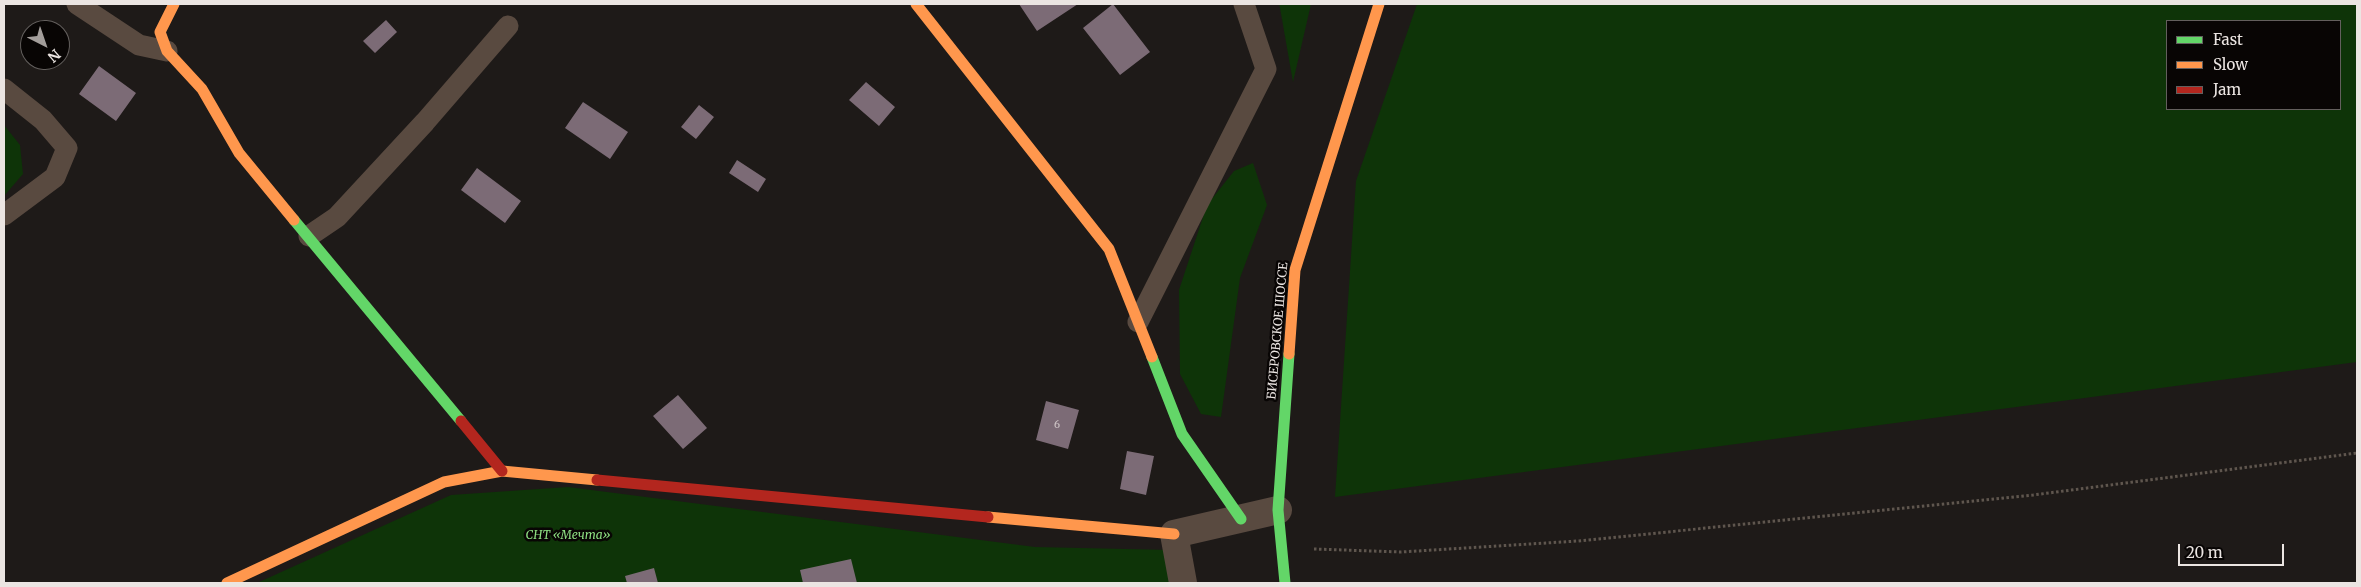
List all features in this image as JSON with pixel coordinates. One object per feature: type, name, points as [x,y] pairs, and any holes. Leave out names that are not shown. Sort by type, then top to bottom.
[{"type":"street","points":[[174,4],[160,32],[167,51],[202,89],[239,153],[310,236],[502,471]]},
{"type":"street","points":[[916,4],[1109,249],[1182,434],[1241,519]]},
{"type":"street","name":"БИСЕРОВСКОЕ ШОССЕ","points":[[1285,583],[1278,510],[1295,270],[1379,4]]},
{"type":"street","points":[[227,583],[444,482],[502,471],[1174,534],[1278,510]]},
{"type":"street","points":[[1174,534],[1183,583]]},
{"type":"lane","points":[[78,4],[139,45],[167,51]]},
{"type":"lane","points":[[1138,322],[1266,69],[1244,4]]},
{"type":"lane","points":[[310,236],[337,217],[426,122],[508,26]]},
{"type":"lane","points":[[4,89],[43,120],[67,148],[55,176],[4,216]]},
{"type":"path","points":[[1281,548],[1402,552],[1578,541],[2033,495],[2357,453]]},
{"type":"green space","points":[[1279,4],[1311,4],[1293,82],[1280,8]]},
{"type":"green space","points":[[1417,4],[2357,4],[2357,362],[1335,497],[1356,181]]},
{"type":"green space","points":[[4,125],[20,145],[23,174],[4,196]]},
{"type":"green space","points":[[1253,163],[1267,205],[1240,278],[1221,417],[1201,414],[1180,374],[1179,290],[1207,205],[1234,171]]},
{"type":"green space","name":"СНТ «Мечта»","points":[[568,487],[1035,547],[1171,550],[1176,583],[257,583],[451,495]]},
{"type":"building","points":[[1019,4],[1078,4],[1037,31]]},
{"type":"building","points":[[1113,4],[1150,52],[1120,75],[1083,28]]},
{"type":"building","points":[[386,20],[397,32],[375,53],[363,41]]},
{"type":"building","points":[[99,66],[136,93],[116,121],[79,94]]},
{"type":"building","points":[[866,82],[895,107],[879,126],[849,100]]},
{"type":"building","points":[[583,102],[628,132],[610,159],[565,128]]},
{"type":"building","points":[[699,105],[714,117],[696,139],[681,127]]},
{"type":"building","points":[[737,160],[766,179],[758,192],[729,173]]},
{"type":"building","points":[[477,168],[521,201],[505,223],[461,190]]},
{"type":"building","points":[[678,395],[707,428],[683,449],[653,416]]},
{"type":"building","points":[[1046,401],[1079,410],[1068,449],[1036,440]]},
{"type":"building","points":[[1127,451],[1154,456],[1146,495],[1120,489]]},
{"type":"building","points":[[851,559],[857,583],[803,583],[800,570]]},
{"type":"building","points":[[654,568],[658,583],[627,583],[625,576]]},
{"type":"traffic: fast","points":[[294,220],[461,421]]},
{"type":"traffic: fast","points":[[1285,583],[1278,510],[1289,354]]},
{"type":"traffic: fast","points":[[1152,357],[1182,434],[1241,519]]},
{"type":"traffic: slow","points":[[174,4],[160,32],[167,51],[202,89],[239,153],[294,220]]},
{"type":"traffic: slow","points":[[916,4],[1109,249],[1152,357]]},
{"type":"traffic: slow","points":[[1289,354],[1295,270],[1379,4]]},
{"type":"traffic: slow","points":[[227,583],[444,482],[502,471],[597,480]]},
{"type":"traffic: slow","points":[[988,517],[1174,534]]},
{"type":"traffic: jam","points":[[461,421],[502,471]]},
{"type":"traffic: jam","points":[[597,480],[988,517]]}]
